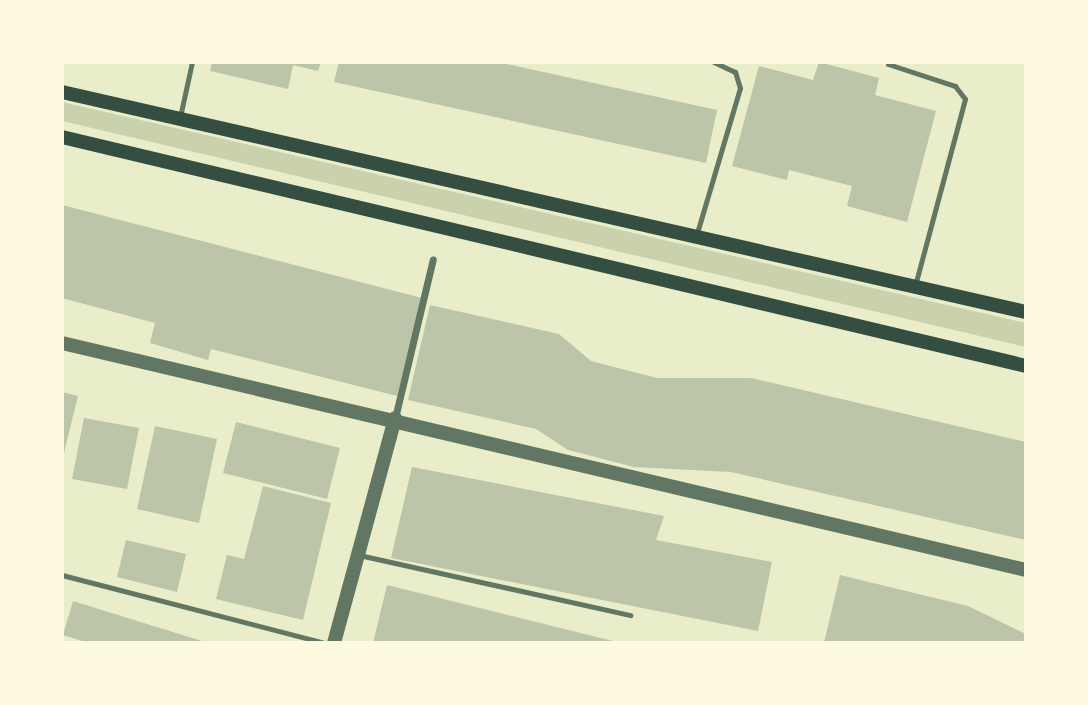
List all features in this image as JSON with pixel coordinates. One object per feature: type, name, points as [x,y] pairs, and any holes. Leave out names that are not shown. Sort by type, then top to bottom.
[{"type":"main road","points":[[62,92],[179,122],[1026,312]]},
{"type":"main road","points":[[62,137],[1026,366]]},
{"type":"street","points":[[334,643],[395,418],[433,259]]},
{"type":"street","points":[[62,343],[395,418],[1026,570]]},
{"type":"lane","points":[[179,122],[192,62]]},
{"type":"lane","points":[[695,238],[740,88],[735,72],[714,62]]},
{"type":"lane","points":[[888,64],[955,86],[965,99],[915,285]]},
{"type":"lane","points":[[358,555],[630,615]]},
{"type":"lane","points":[[62,575],[325,643]]},
{"type":"green space","points":[[62,102],[1026,323],[1026,347],[62,121]]},
{"type":"building","points":[[212,62],[321,62],[318,71],[293,65],[288,89],[210,71]]},
{"type":"building","points":[[339,62],[498,62],[717,110],[706,163],[334,82]]},
{"type":"building","points":[[819,62],[879,78],[875,95],[936,111],[907,222],[847,206],[852,186],[789,170],[787,180],[732,166],[759,66],[813,80]]},
{"type":"building","points":[[62,205],[422,298],[397,396],[211,349],[208,360],[150,343],[155,323],[62,298]]},
{"type":"building","points":[[430,305],[559,334],[591,361],[657,378],[751,378],[1026,442],[1026,540],[731,472],[634,467],[568,450],[536,429],[408,400]]},
{"type":"building","points":[[62,392],[78,396],[63,457],[62,457]]},
{"type":"building","points":[[84,418],[139,428],[127,489],[72,479]]},
{"type":"building","points":[[236,422],[340,448],[327,499],[223,473]]},
{"type":"building","points":[[155,426],[217,439],[199,523],[137,509]]},
{"type":"building","points":[[412,467],[664,516],[656,540],[772,562],[758,631],[391,558]]},
{"type":"building","points":[[263,486],[331,503],[303,620],[216,599],[227,555],[244,559]]},
{"type":"building","points":[[126,540],[186,554],[177,592],[117,577]]},
{"type":"building","points":[[840,575],[968,606],[1026,634],[1026,643],[824,643]]},
{"type":"building","points":[[387,585],[617,642],[617,643],[373,643]]},
{"type":"building","points":[[73,601],[205,643],[89,643],[63,635]]}]
